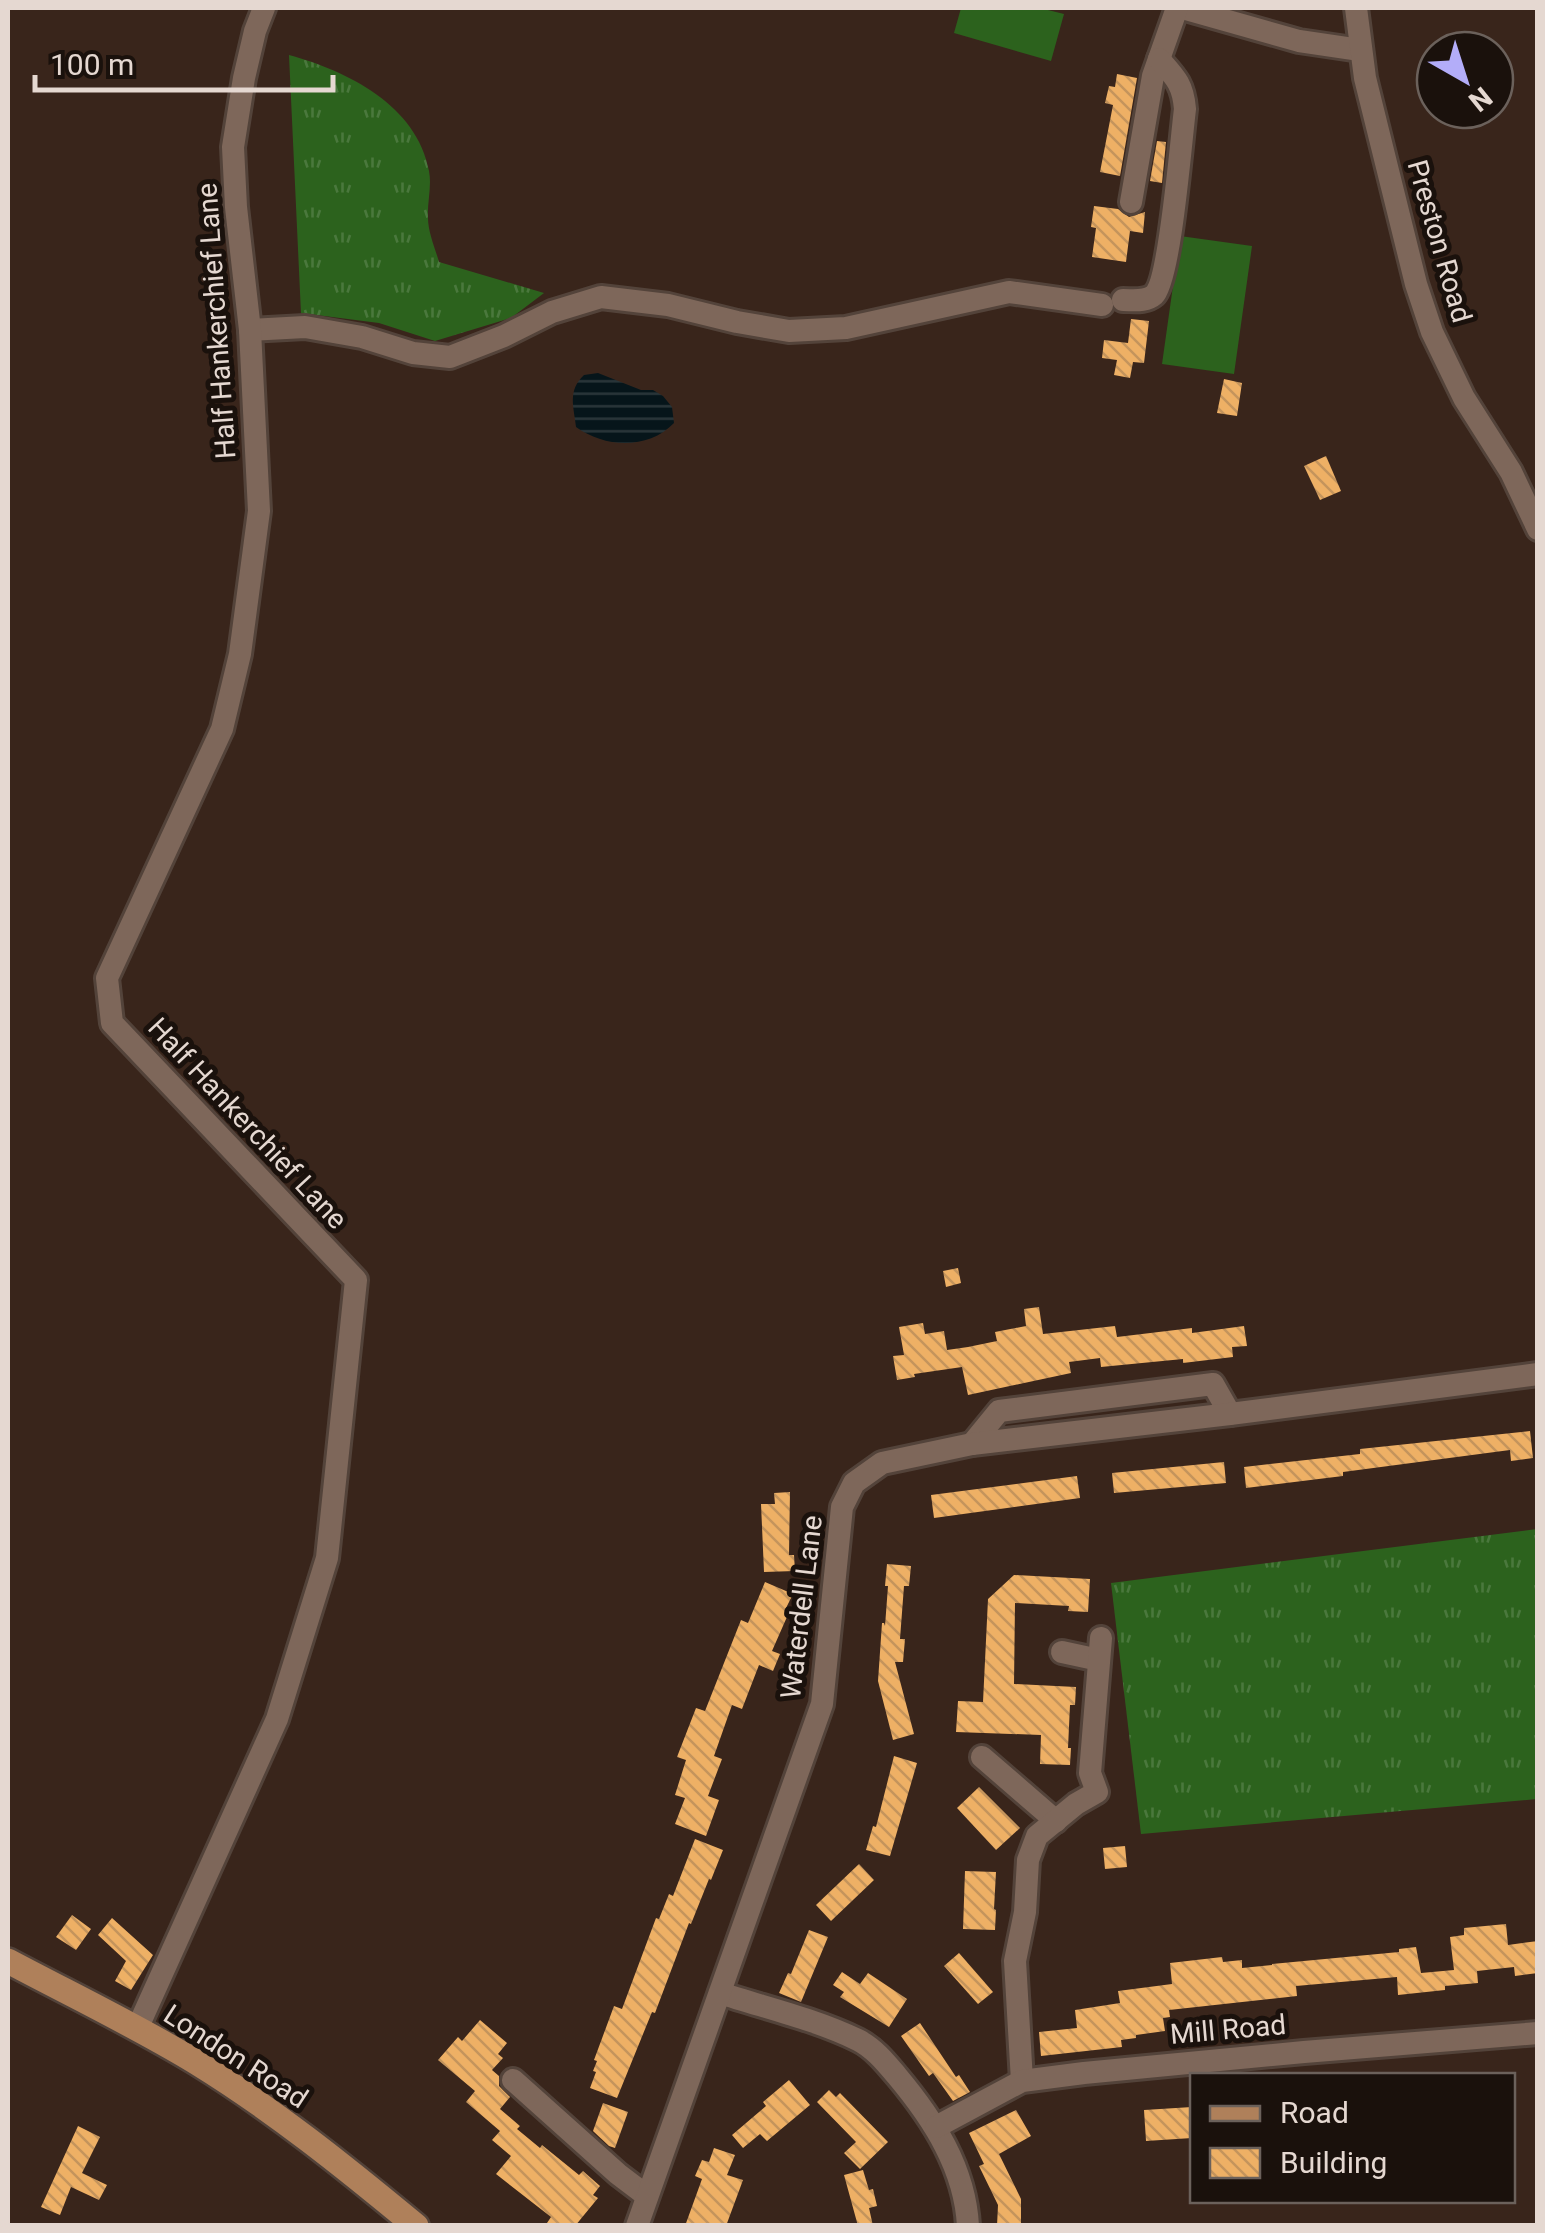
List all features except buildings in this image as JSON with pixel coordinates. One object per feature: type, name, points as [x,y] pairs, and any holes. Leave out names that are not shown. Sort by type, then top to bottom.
[{"type":"main road","name":"London Road","points":[[8,1961],[137,2029],[242,2091],[416,2226]]},
{"type":"street","name":"Half Hankerchief Lane","points":[[137,2029],[277,1720],[328,1558],[356,1280],[112,1023],[107,978],[222,729],[240,654],[259,510],[250,330],[233,146],[244,78],[264,8]]},
{"type":"street","points":[[1131,202],[1146,110],[1159,59],[1180,8],[1299,41],[1360,50]]},
{"type":"street","name":"Preston Road","points":[[1356,8],[1360,50],[1416,284],[1432,332],[1464,398],[1511,472],[1538,529]]},
{"type":"street","points":[[250,330],[304,327],[362,337],[413,353],[450,356],[504,336],[552,312],[600,297],[668,305],[790,331],[846,328],[1009,292],[1113,302],[1148,300],[1161,282],[1184,114],[1183,90],[1159,59]]},
{"type":"street","points":[[1146,110],[1167,117],[1184,114]]},
{"type":"street","name":"Waterdell Lane","points":[[637,2226],[822,1704],[842,1506],[854,1483],[882,1463],[972,1444],[1538,1374]]},
{"type":"street","points":[[972,1444],[999,1411],[1214,1384],[1230,1414]]},
{"type":"street","points":[[1022,2081],[1015,1961],[1028,1860],[1037,1836],[1096,1792],[1090,1773],[1100,1649],[1062,1652]]},
{"type":"street","points":[[982,1757],[1056,1821]]},
{"type":"street","points":[[720,1993],[862,2041],[883,2059],[936,2128],[967,2202],[968,2226]]},
{"type":"street","name":"Mill Road","points":[[936,2128],[1022,2081],[1538,2033]]},
{"type":"street","points":[[513,2080],[648,2196]]},
{"type":"green space","points":[[961,8],[1040,8],[1064,14],[1051,61],[954,33]]},
{"type":"green space","points":[[289,55],[356,81],[395,110],[410,127],[429,171],[428,223],[439,262],[544,293],[511,318],[435,341],[379,323],[301,313]]},
{"type":"green space","points":[[1180,236],[1252,246],[1234,374],[1162,364]]},
{"type":"green space","points":[[1537,1529],[1537,1799],[1141,1834],[1111,1583]]},
{"type":"shaded area","points":[[598,373],[663,396],[672,407],[674,423],[652,438],[626,443],[600,439],[576,427],[575,387],[584,375]]}]
